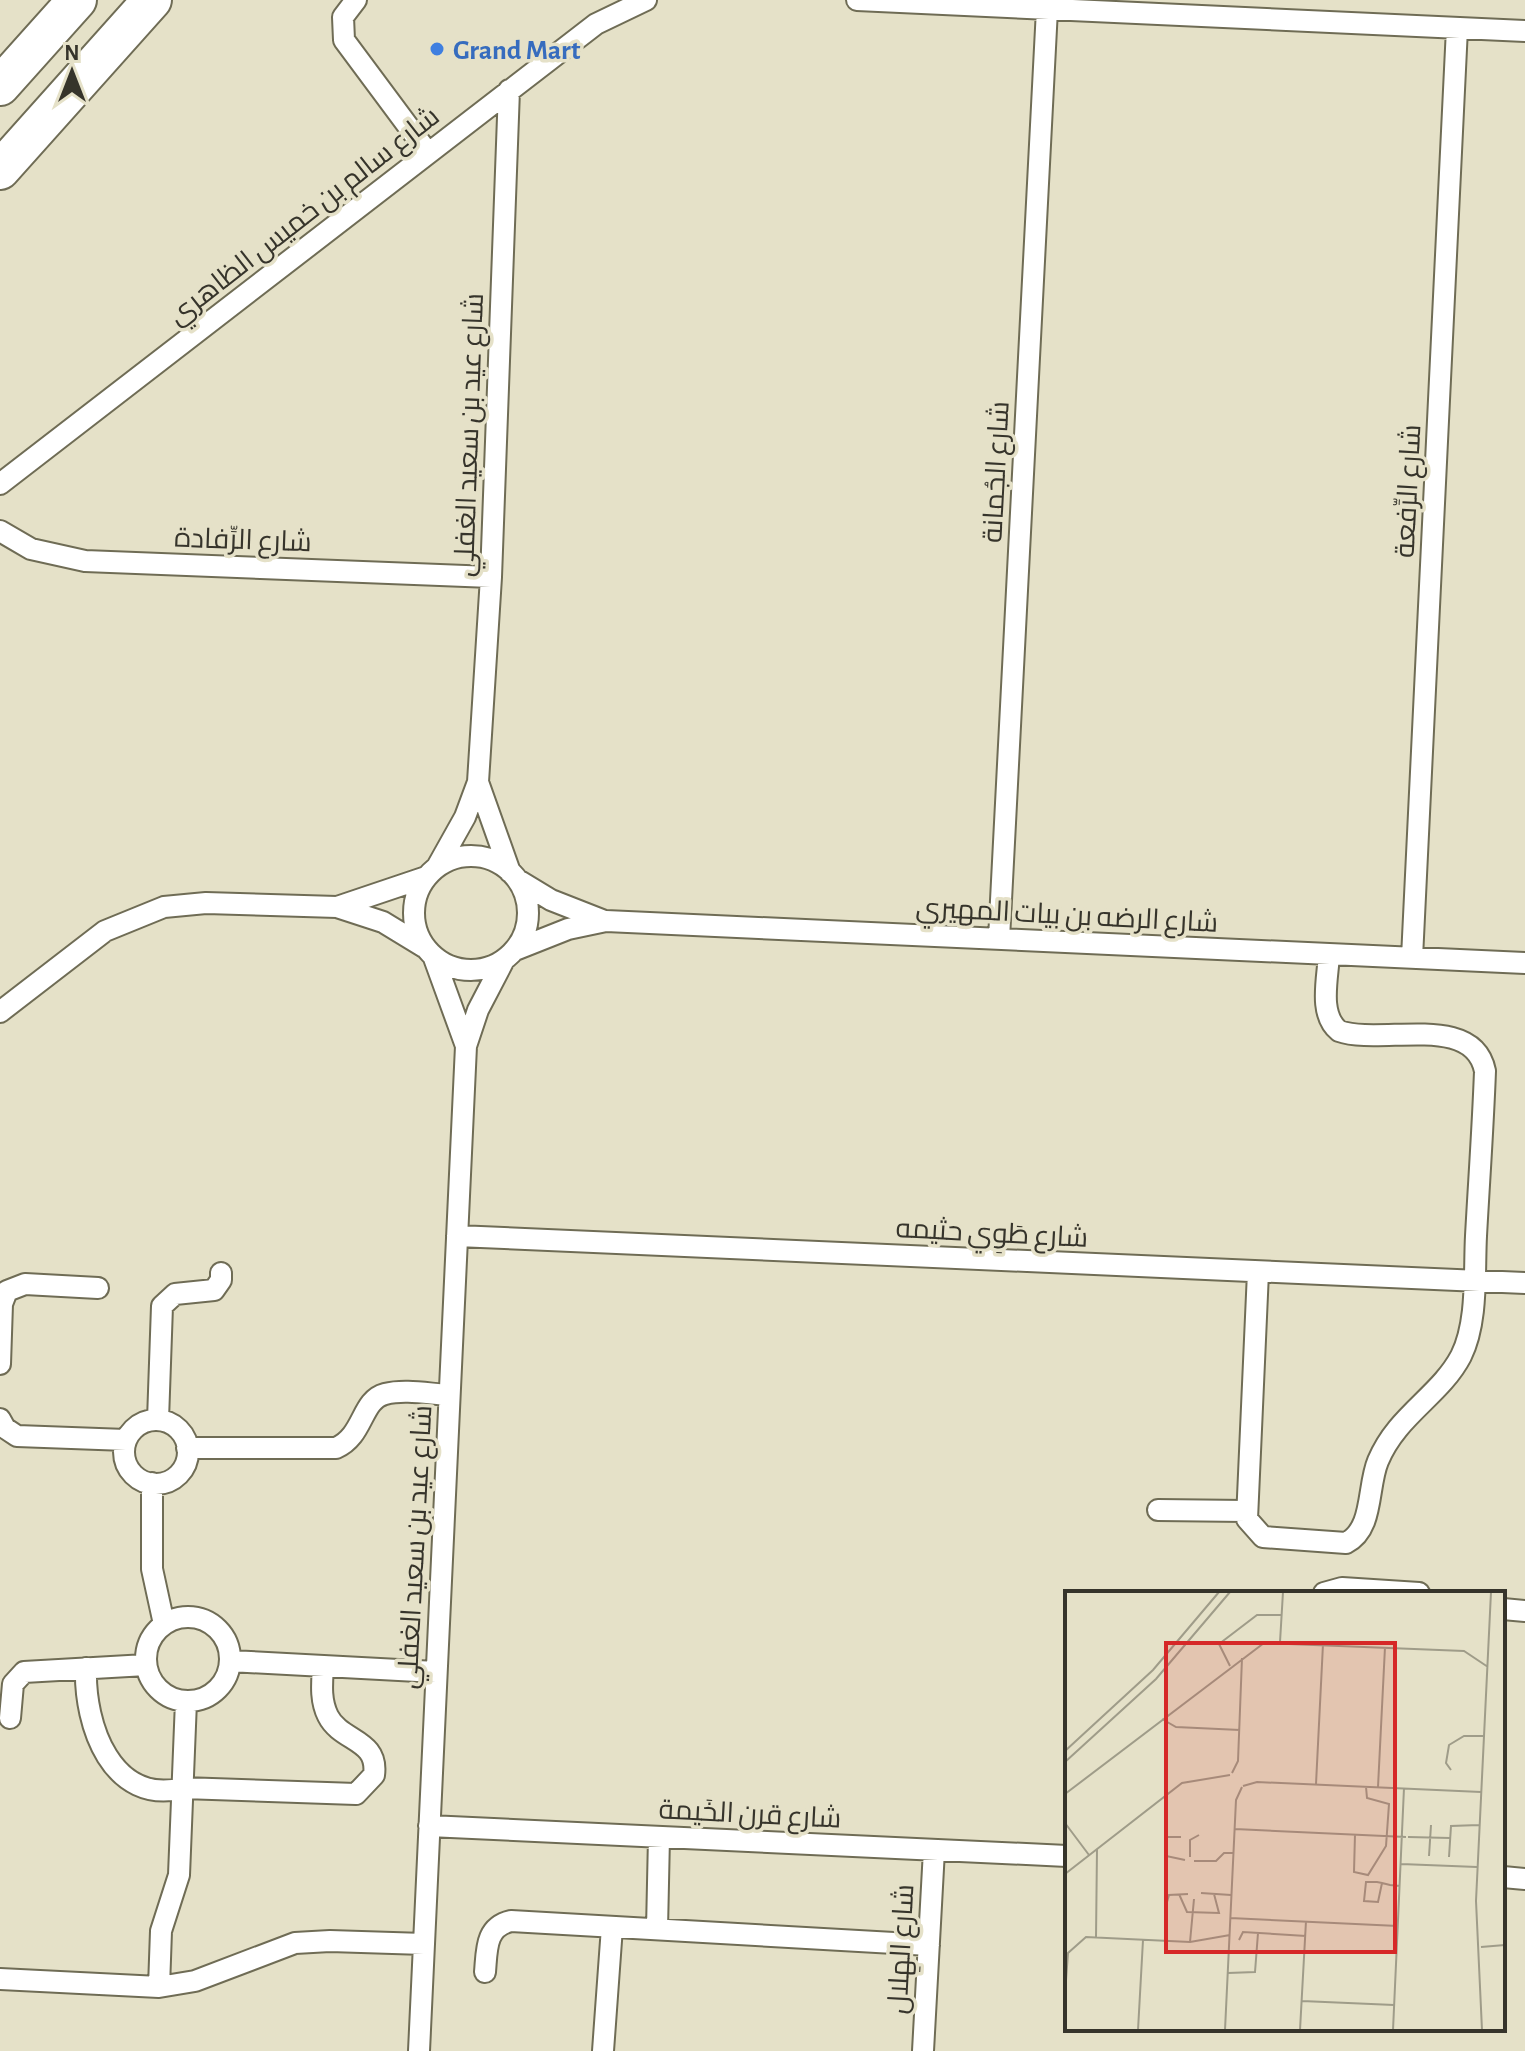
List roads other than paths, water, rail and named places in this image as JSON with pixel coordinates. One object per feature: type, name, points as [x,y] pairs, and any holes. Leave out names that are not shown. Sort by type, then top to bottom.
[{"type":"highway","points":[[0,86],[77,0]]},
{"type":"highway","points":[[0,170],[152,0]]},
{"type":"street","points":[[356,0],[343,17],[344,40],[428,153]]},
{"type":"street","name":"شارع سالم بن خميس الظاهري","points":[[0,484],[596,24],[646,0]]},
{"type":"street","points":[[857,0],[1525,31]]},
{"type":"street","name":"شارع الجُمانة","points":[[999,939],[1047,9]]},
{"type":"street","name":"شارع الرِّفعة","points":[[1412,958],[1457,28]]},
{"type":"street","name":"شارع عيد بن سعيد الغفلي","points":[[432,872],[465,817],[478,782],[491,577],[509,90]]},
{"type":"street","name":"شارع الرِّفادة","points":[[0,531],[31,549],[75,560],[491,577]]},
{"type":"street","name":"شارع عيد بن سعيد الغفلي","points":[[478,782],[488,819],[514,876]]},
{"type":"street","points":[[0,1012],[105,931],[143,913],[206,903],[337,907],[383,922],[461,970],[476,970],[510,955],[527,923],[528,908],[514,876],[499,864],[474,857],[461,857],[432,872],[337,907]]},
{"type":"street","points":[[429,952],[413,919],[418,890],[432,872]]},
{"type":"street","name":"شارع الرضه بن بيات المهيري","points":[[514,876],[551,900],[606,921]]},
{"type":"street","name":"شارع الرضه بن بيات المهيري","points":[[510,955],[568,929],[606,921],[1525,963]]},
{"type":"street","name":"شارع عيد بن سعيد الغفلي","points":[[429,952],[466,1046]]},
{"type":"street","points":[[1258,1272],[1246,1511],[1250,1526],[1263,1537],[1337,1544],[1359,1533],[1373,1477],[1386,1446],[1405,1418],[1442,1383],[1460,1357],[1468,1335],[1474,1281],[1483,1062],[1473,1047],[1457,1038],[1339,1031],[1330,1021],[1326,1009],[1329,954]]},
{"type":"street","name":"شارع عيد بن سعيد الغفلي","points":[[419,2051],[466,1046],[482,1002],[510,955]]},
{"type":"street","name":"شارع طَوِي حثيمه","points":[[457,1236],[1525,1283]]},
{"type":"street","points":[[158,1420],[162,1306],[175,1294],[214,1290],[221,1280],[221,1273]]},
{"type":"street","points":[[0,1364],[2,1304],[7,1291],[25,1284],[98,1288]]},
{"type":"street","points":[[187,1448],[336,1448],[353,1438],[371,1403],[383,1394],[449,1395]]},
{"type":"street","points":[[0,1419],[5,1428],[17,1436],[126,1440]]},
{"type":"street","points":[[158,1420],[177,1428],[187,1448],[180,1473],[162,1483],[152,1483],[135,1476],[129,1468],[124,1450],[126,1440],[142,1423],[158,1420]]},
{"type":"street","points":[[152,1483],[152,1569],[164,1624]]},
{"type":"street","points":[[1158,1510],[1246,1511]]},
{"type":"street","points":[[1331,1591],[1342,1588],[1388,1591]]},
{"type":"street","points":[[1505,1609],[1525,1611]]},
{"type":"street","points":[[186,1617],[208,1622],[225,1638],[230,1661],[220,1687],[205,1698],[186,1701],[175,1699],[155,1686],[146,1665],[149,1642],[164,1624],[186,1617]]},
{"type":"street","points":[[230,1661],[436,1672]]},
{"type":"street","points":[[10,1718],[13,1684],[24,1672],[146,1665]]},
{"type":"street","points":[[86,1668],[91,1719],[117,1771],[148,1790],[183,1788],[347,1796],[364,1790],[374,1775],[374,1758],[363,1744],[338,1729],[326,1714],[322,1696],[323,1666]]},
{"type":"street","points":[[159,1987],[161,1931],[179,1875],[186,1701]]},
{"type":"street","name":"شارع قرن الخَيمة","points":[[429,1826],[1065,1856]]},
{"type":"street","points":[[657,1929],[659,1837]]},
{"type":"street","name":"شارع الهِلال","points":[[923,2051],[934,1850]]},
{"type":"street","points":[[1505,1877],[1525,1879]]},
{"type":"street","points":[[485,1972],[490,1937],[504,1923],[929,1945]]},
{"type":"street","points":[[603,2051],[612,1927]]},
{"type":"street","points":[[0,1979],[159,1987],[195,1981],[295,1943],[424,1944]]},
{"type":"place","name":"Grand Mart","points":[[437,49]]}]
